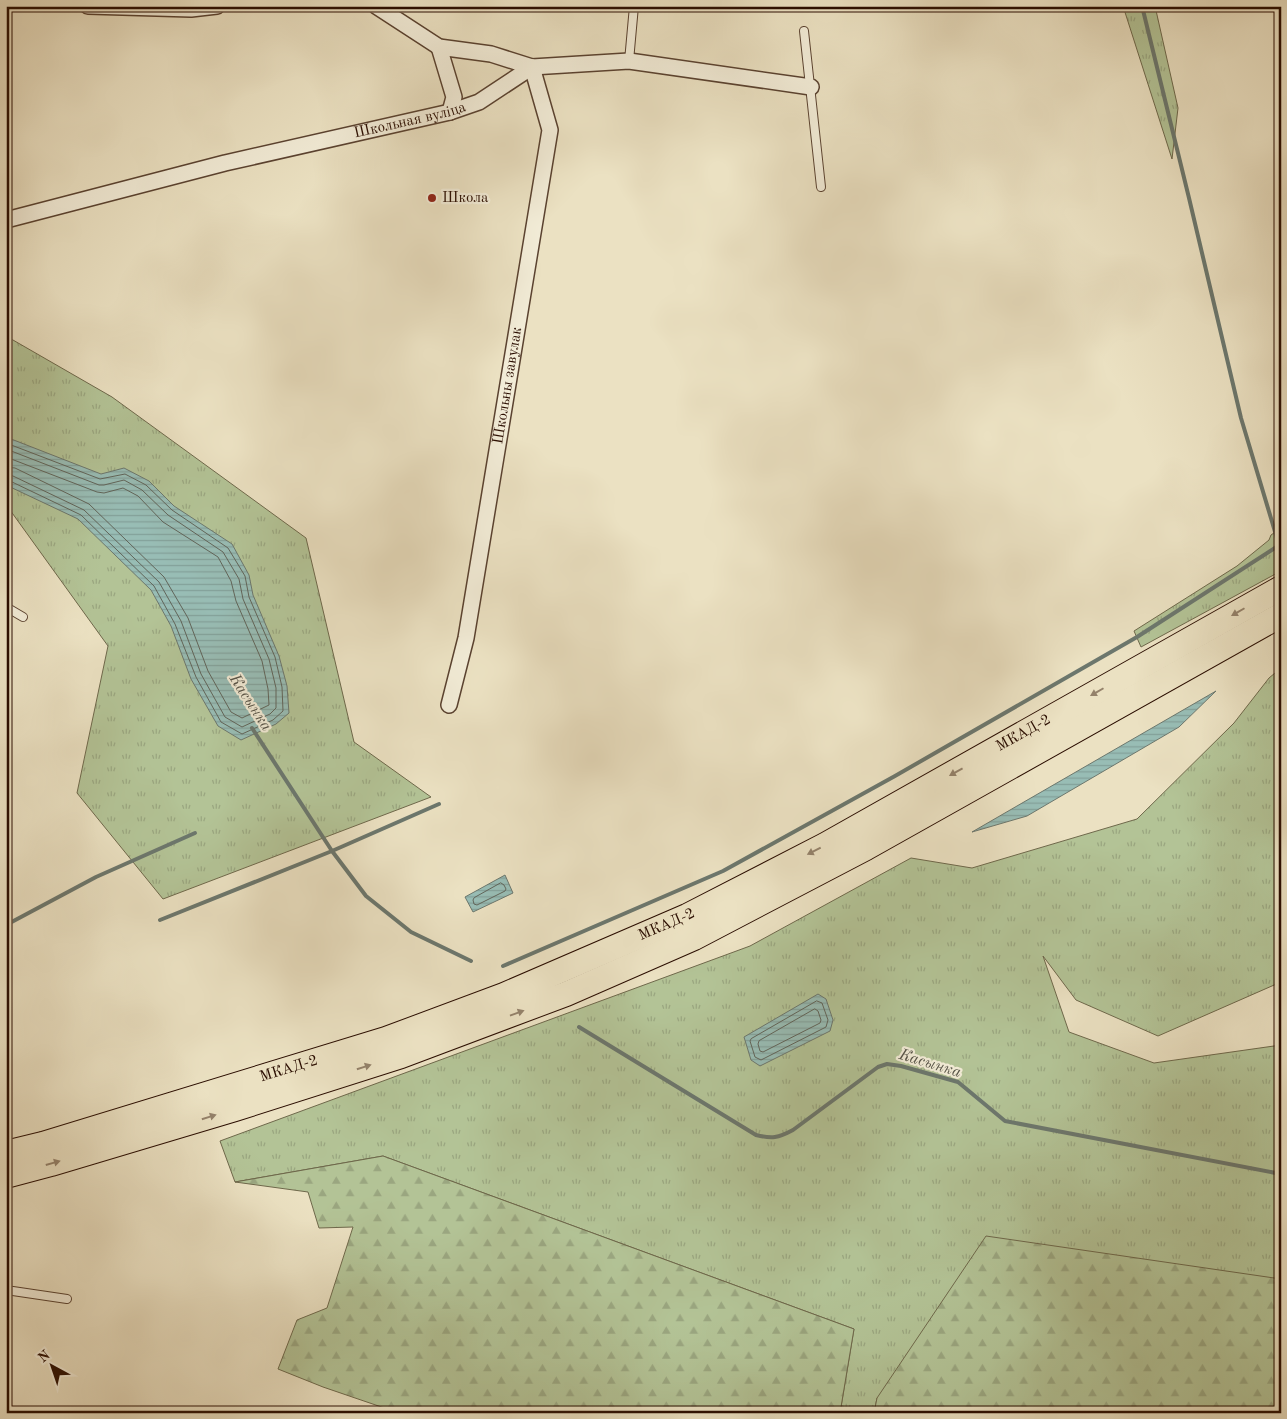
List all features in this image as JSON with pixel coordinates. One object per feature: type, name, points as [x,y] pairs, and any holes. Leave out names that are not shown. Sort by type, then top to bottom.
[{"type":"highway","name":"МКАД-2","points":[[6,1154],[386,1039],[504,995],[687,916],[825,845],[1281,588]]},
{"type":"highway","points":[[6,1176],[235,1109],[382,1062],[575,990],[694,938],[866,848],[1281,614]]},
{"type":"street","points":[[88,6],[191,9],[217,6]]},
{"type":"street","points":[[376,6],[439,47],[491,54],[532,67]]},
{"type":"street","points":[[439,47],[454,97],[450,112]]},
{"type":"street","name":"Школьная вуліца","points":[[6,220],[225,163],[450,112],[479,102],[532,67],[630,61],[811,87]]},
{"type":"street","name":"Школьны завулак","points":[[449,705],[466,638],[550,130],[532,67]]},
{"type":"lane","points":[[630,61],[634,6]]},
{"type":"lane","points":[[804,31],[821,187]]},
{"type":"lane","points":[[6,607],[24,618]]},
{"type":"lane","points":[[6,1290],[67,1300]]},
{"type":"green space","points":[[1123,6],[1155,6],[1178,108],[1172,159]]},
{"type":"green space","points":[[6,336],[112,397],[306,538],[354,742],[431,797],[163,899],[77,793],[108,646],[10,510],[6,508]]},
{"type":"green space","points":[[1281,528],[1281,571],[1141,647],[1134,631],[1237,566]]},
{"type":"green space","points":[[1281,668],[1281,982],[1158,1036],[1076,1000],[1043,956],[1069,1032],[1154,1063],[1281,1045],[1281,1286],[877,1398],[874,1413],[840,1413],[854,1329],[383,1156],[235,1182],[220,1141],[750,946],[911,858],[972,868],[1137,819],[1234,723],[1269,678]]},
{"type":"green space","points":[[383,1156],[854,1329],[840,1413],[399,1413],[323,1387],[278,1369],[297,1320],[327,1308],[353,1227],[319,1228],[308,1192],[235,1182]]},
{"type":"green space","points":[[986,1236],[1281,1279],[1281,1413],[874,1413],[877,1398]]},
{"type":"water","points":[[6,437],[101,474],[124,468],[149,481],[174,506],[232,544],[249,575],[253,595],[279,656],[287,686],[289,713],[276,724],[241,740],[218,726],[191,679],[171,626],[151,590],[78,519],[6,485]]},
{"type":"water","points":[[1216,691],[1179,727],[1027,816],[972,832]]},
{"type":"water","points":[[505,875],[513,893],[473,912],[465,897]]},
{"type":"water","points":[[818,994],[826,999],[833,1020],[830,1031],[760,1066],[751,1060],[744,1037]]},
{"type":"waterway","points":[[1142,6],[1241,418],[1279,545]]},
{"type":"waterway","points":[[503,966],[723,871],[895,776],[1137,637],[1281,544]]},
{"type":"waterway","name":"Касынка","points":[[252,728],[332,851],[366,896],[411,932],[471,961]]},
{"type":"waterway","points":[[160,920],[332,851],[439,804]]},
{"type":"waterway","points":[[6,925],[96,877],[195,833]]},
{"type":"waterway","name":"Касынка","points":[[579,1027],[756,1135],[775,1137],[793,1130],[878,1067],[887,1064],[901,1066],[958,1082],[1005,1121],[1281,1174]]},
{"type":"place","name":"Школа","points":[[432,198]]}]
